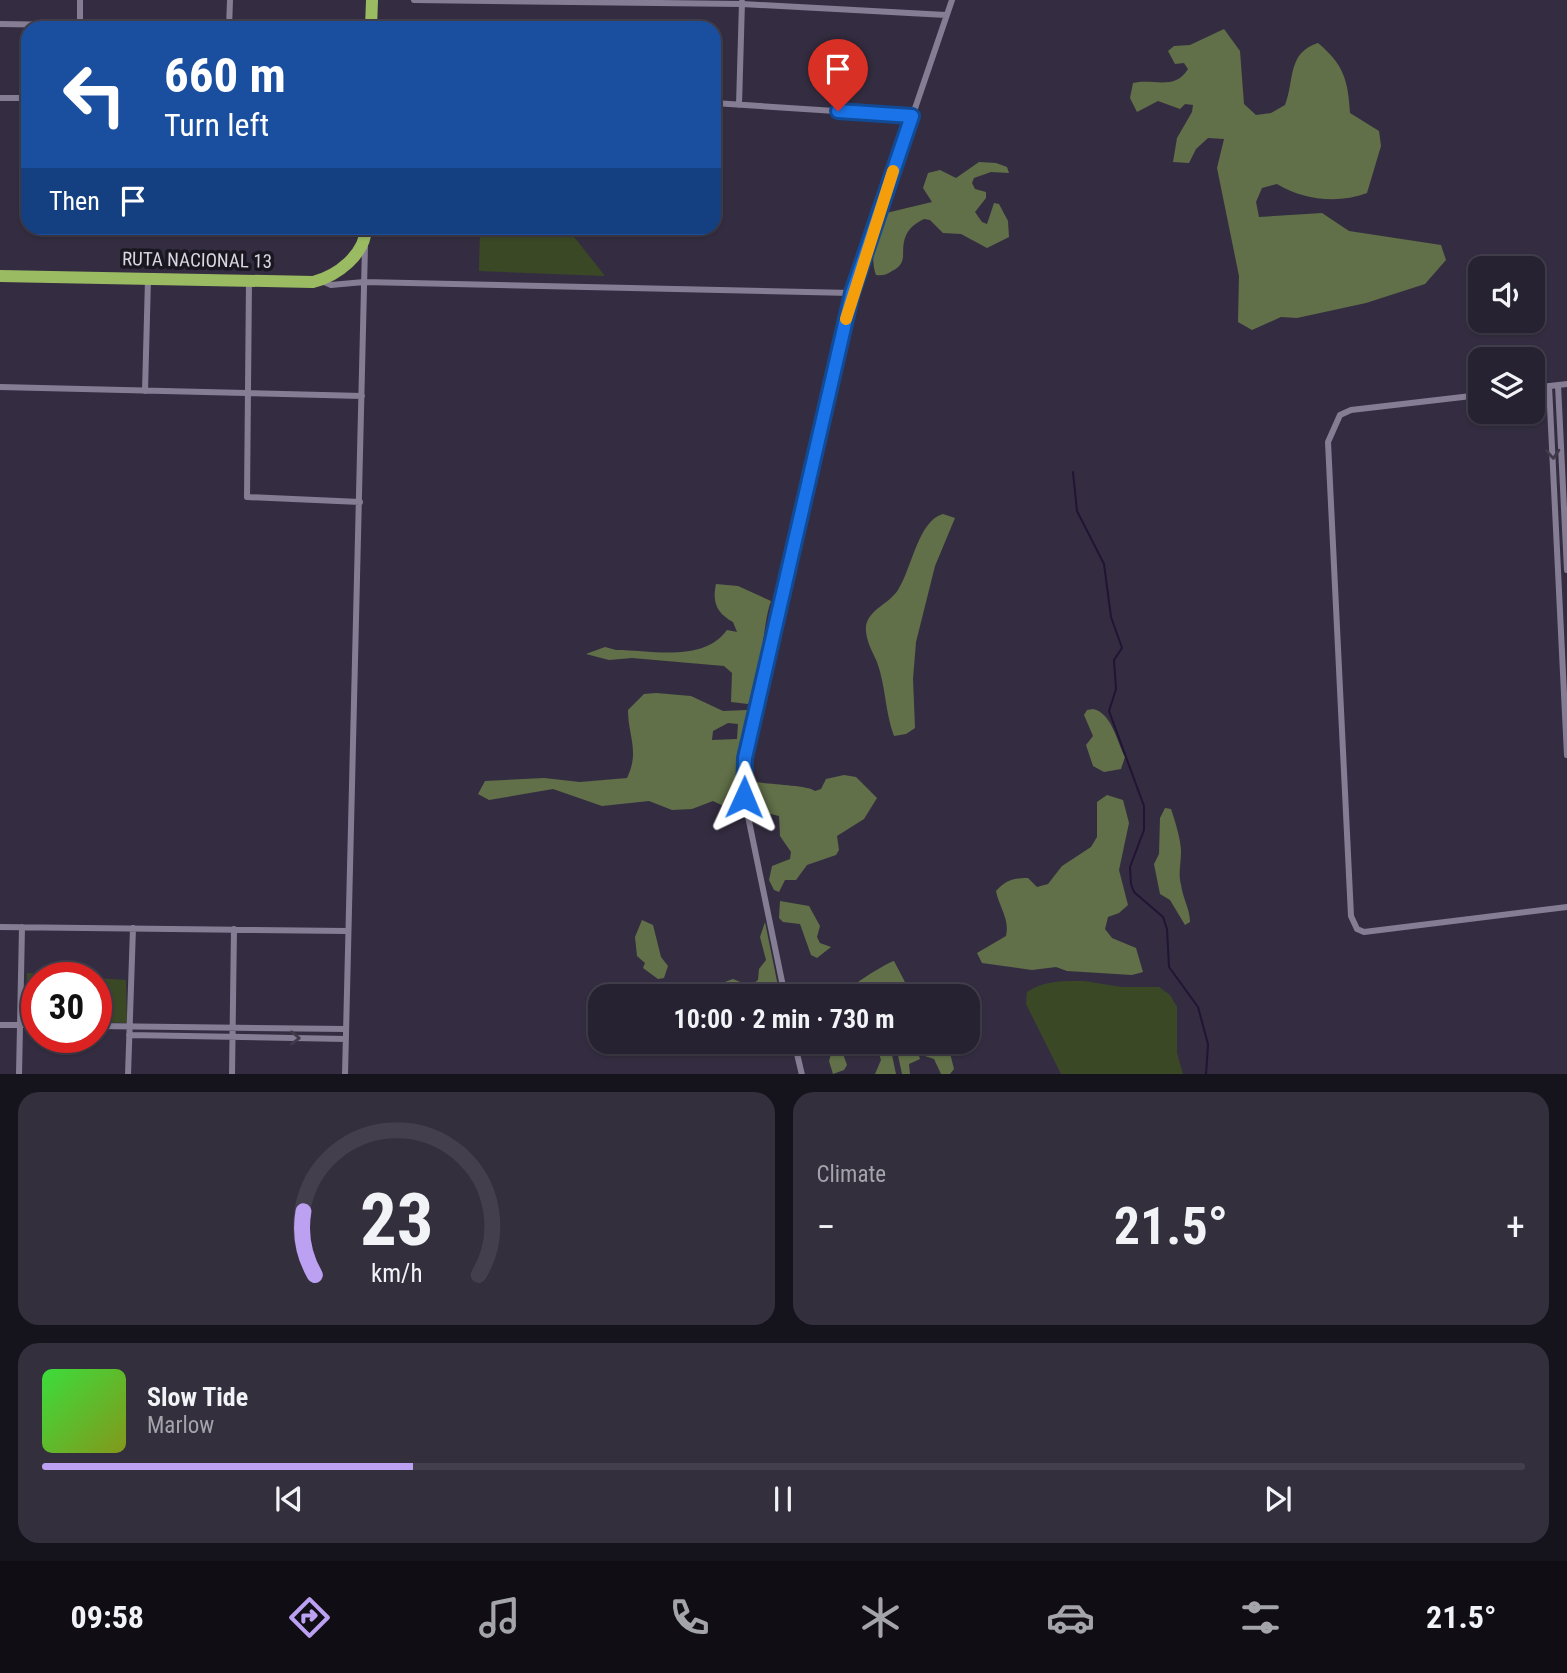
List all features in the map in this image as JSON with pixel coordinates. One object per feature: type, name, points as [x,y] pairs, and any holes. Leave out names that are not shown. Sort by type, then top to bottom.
[{"type":"highway","points":[[371,21],[372,0]]},
{"type":"highway","points":[[320,280],[328,278],[350,260],[363,235]]},
{"type":"highway","name":"RUTA NACIONAL 13","points":[[0,276],[320,280]]},
{"type":"street","points":[[80,0],[80,21]]},
{"type":"street","points":[[229,21],[230,0]]},
{"type":"street","points":[[414,0],[742,2],[946,15]]},
{"type":"street","points":[[841,0],[841,9]]},
{"type":"street","points":[[783,984],[744,797],[745,758],[852,293],[951,0]]},
{"type":"street","points":[[739,105],[742,2]]},
{"type":"street","points":[[0,24],[21,25]]},
{"type":"street","points":[[0,97],[21,98]]},
{"type":"street","points":[[721,104],[912,116]]},
{"type":"street","points":[[345,1074],[366,235]]},
{"type":"street","points":[[145,391],[148,279]]},
{"type":"street","points":[[320,280],[331,285],[364,282],[852,293]]},
{"type":"street","points":[[249,281],[247,497],[360,502]]},
{"type":"street","points":[[1545,386],[1567,384]]},
{"type":"street","points":[[1558,385],[1567,570]]},
{"type":"street","points":[[1549,386],[1567,755]]},
{"type":"street","points":[[0,387],[362,396]]},
{"type":"street","points":[[1468,396],[1351,410],[1339,415],[1328,442],[1351,916],[1357,929],[1364,932],[1567,907]]},
{"type":"street","points":[[0,927],[347,931]]},
{"type":"street","points":[[19,1074],[22,927]]},
{"type":"street","points":[[128,1074],[133,928]]},
{"type":"street","points":[[232,1074],[234,929]]},
{"type":"street","points":[[0,1025],[20,1025]]},
{"type":"street","points":[[112,1026],[346,1039]]},
{"type":"street","points":[[129,1035],[346,1029]]},
{"type":"street","points":[[797,1054],[802,1074]]},
{"type":"green space","points":[[1224,29],[1240,51],[1244,104],[1256,115],[1271,113],[1285,105],[1297,60],[1308,47],[1318,43],[1334,59],[1343,74],[1350,113],[1379,131],[1381,146],[1367,193],[1321,199],[1298,194],[1277,184],[1262,188],[1256,202],[1259,217],[1322,213],[1349,231],[1441,245],[1446,260],[1425,284],[1366,303],[1297,318],[1281,317],[1252,330],[1238,322],[1239,276],[1217,168],[1224,139],[1208,138],[1196,149],[1189,163],[1173,162],[1177,138],[1192,112],[1193,105],[1185,104],[1180,109],[1158,101],[1137,112],[1130,98],[1133,83],[1170,82],[1183,76],[1188,69],[1184,63],[1175,64],[1168,51],[1174,46],[1190,45]]},
{"type":"green space","points":[[979,162],[1007,167],[1009,173],[991,172],[974,178],[972,183],[975,189],[986,192],[986,198],[975,212],[982,222],[987,224],[994,203],[999,204],[1008,221],[1009,237],[987,248],[961,234],[943,233],[930,220],[924,219],[906,234],[901,264],[886,274],[876,275],[873,260],[875,243],[886,213],[932,202],[923,188],[928,173],[940,170],[956,178]]},
{"type":"green space","points":[[480,235],[573,235],[605,276],[479,271]]},
{"type":"green space","points":[[943,514],[955,518],[935,566],[916,642],[913,679],[915,728],[906,734],[894,736],[880,671],[868,640],[866,626],[871,615],[898,590],[927,526],[934,518]]},
{"type":"green space","points":[[716,584],[738,586],[771,601],[760,668],[748,704],[731,702],[732,673],[724,666],[632,658],[609,660],[586,654],[605,647],[616,650],[691,651],[717,640],[727,630],[737,632],[733,622],[717,607]]},
{"type":"green space","points":[[644,694],[691,696],[723,711],[747,710],[750,715],[747,733],[737,758],[739,809],[734,811],[713,801],[692,809],[672,810],[649,801],[602,806],[553,789],[489,800],[478,794],[485,781],[544,778],[580,782],[627,778],[633,760],[628,710]],"holes":[[[728,723],[738,724],[737,739],[712,740],[713,731]]]},
{"type":"green space","points":[[1093,709],[1105,716],[1113,729],[1125,757],[1121,769],[1104,772],[1093,766],[1086,745],[1093,736],[1084,715],[1087,710]]},
{"type":"green space","points":[[844,775],[856,777],[877,798],[864,819],[837,836],[839,850],[836,855],[807,865],[796,880],[785,880],[779,892],[774,890],[769,880],[772,866],[790,859],[791,852],[780,836],[779,816],[754,810],[757,782],[804,787],[815,791],[821,789],[826,779]]},
{"type":"green space","points":[[1107,795],[1123,800],[1129,823],[1119,870],[1128,905],[1119,913],[1108,917],[1105,929],[1112,938],[1136,948],[1143,972],[1132,975],[1067,971],[1056,967],[1032,970],[982,963],[977,953],[1006,936],[1005,919],[996,891],[1010,880],[1018,878],[1028,878],[1037,887],[1048,884],[1062,866],[1091,847],[1097,837],[1097,802]]},
{"type":"green space","points":[[1165,808],[1171,809],[1180,842],[1180,881],[1190,922],[1185,925],[1170,900],[1160,894],[1154,864],[1159,854],[1160,818]]},
{"type":"green space","points":[[780,901],[809,906],[820,926],[817,937],[820,943],[831,947],[817,958],[811,955],[800,924],[783,922],[779,918]]},
{"type":"green space","points":[[642,920],[653,925],[661,957],[668,966],[664,978],[658,979],[643,968],[645,963],[637,956],[635,937]]},
{"type":"green space","points":[[765,922],[778,984],[753,984],[758,980],[759,969],[766,960],[760,937]]},
{"type":"green space","points":[[894,961],[906,984],[855,984],[867,976]]},
{"type":"green space","points":[[112,979],[126,980],[127,1023],[112,1023]]},
{"type":"green space","points":[[733,979],[745,984],[722,984]]},
{"type":"green space","points":[[1084,981],[1122,987],[1159,987],[1170,995],[1177,1007],[1177,1053],[1183,1074],[1061,1074],[1026,1004],[1027,992],[1048,983]]},
{"type":"green space","points":[[831,1054],[843,1054],[847,1065],[844,1070],[833,1074],[829,1061]]},
{"type":"green space","points":[[879,1054],[892,1054],[896,1074],[875,1074],[881,1060]]},
{"type":"green space","points":[[898,1054],[919,1056],[920,1059],[909,1064],[910,1074],[902,1074]]},
{"type":"green space","points":[[950,1054],[954,1069],[950,1074],[941,1074],[934,1059],[922,1055]]},
{"type":"waterway","points":[[1073,472],[1077,511],[1104,564],[1111,617],[1122,648],[1114,660],[1116,689],[1109,711],[1144,806],[1144,830],[1130,867],[1131,884],[1134,892],[1163,917],[1167,929],[1169,967],[1198,1007],[1208,1044],[1206,1074]]},
{"type":"slow traffic","points":[[846,319],[852,293],[893,171]]},
{"type":"route","points":[[744,797],[745,758],[852,293],[912,116],[838,111]]}]
